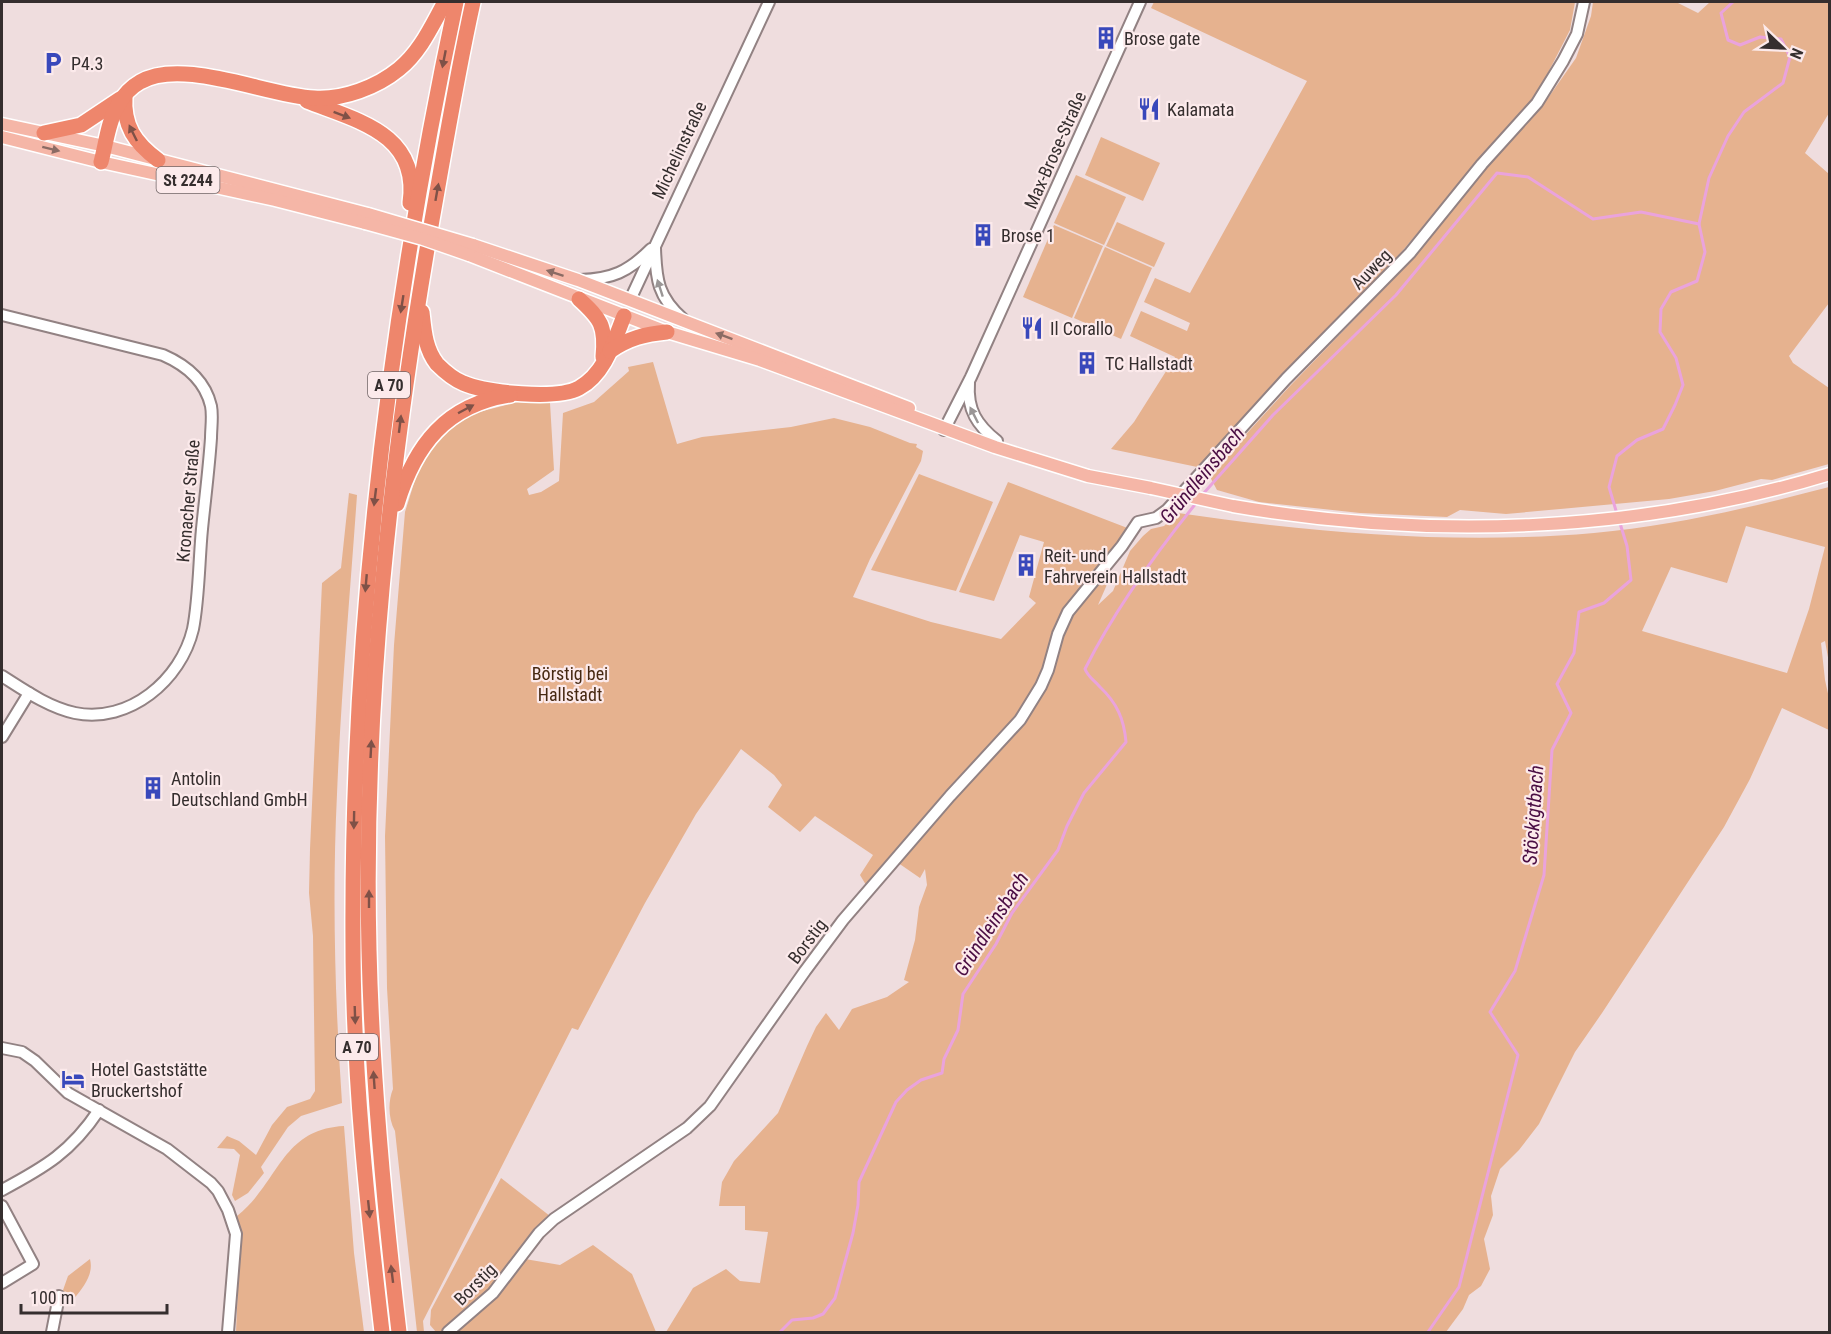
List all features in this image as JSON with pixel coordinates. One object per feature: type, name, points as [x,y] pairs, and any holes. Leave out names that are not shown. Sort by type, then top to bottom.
[{"type":"highway","points":[[44,133],[81,125],[125,96],[139,82],[150,77],[172,74],[214,78],[315,99],[340,95],[380,82],[400,68],[422,43],[445,2]]},
{"type":"highway","name":"A 70","points":[[382,1332],[365,1169],[357,1061],[353,947],[356,761],[364,604],[386,400],[436,97],[456,2]]},
{"type":"highway","name":"A 70","points":[[399,1332],[380,1148],[368,948],[370,759],[374,682],[385,544],[404,387],[452,100],[473,2]]},
{"type":"highway","points":[[287,94],[370,127],[389,139],[401,151],[411,180],[408,215],[411,246]]},
{"type":"highway","points":[[101,162],[113,116],[125,96]]},
{"type":"highway","points":[[125,96],[124,106],[130,130],[143,149],[158,160]]},
{"type":"highway","points":[[423,270],[424,332],[427,346],[437,363],[451,376],[470,385],[522,394]]},
{"type":"highway","points":[[579,298],[598,319],[605,337],[606,357]]},
{"type":"highway","points":[[385,544],[408,471],[436,430],[459,413],[482,402],[522,394],[558,393],[578,389],[596,374],[624,316]]},
{"type":"highway","points":[[606,357],[624,341],[641,335],[667,332]]},
{"type":"main road","name":"St 2244","points":[[2,124],[158,160],[367,218],[423,239],[578,280],[946,426],[1089,468],[1126,482]]},
{"type":"main road","name":"St 2244","points":[[2,137],[101,162],[367,218]]},
{"type":"main road","name":"St 2244","points":[[471,250],[579,298],[667,332],[760,360],[1070,470],[1233,506],[1331,520],[1418,526],[1500,526],[1592,521],[1668,510],[1740,497],[1830,474]]},
{"type":"main road","name":"Michelinstraße","points":[[624,316],[630,300]]},
{"type":"street","name":"Michelinstraße","points":[[630,300],[769,2]]},
{"type":"street","name":"Max-Brose-Straße","points":[[946,426],[970,379],[1140,2]]},
{"type":"street","name":"Auweg","points":[[1138,522],[1156,518],[1167,510],[1286,379],[1410,253],[1482,165],[1537,103],[1577,34],[1584,2]]},
{"type":"street","points":[[578,280],[602,280],[629,269],[655,245]]},
{"type":"street","points":[[655,245],[657,282],[670,308],[686,322]]},
{"type":"street","name":"Kronacher Straße","points":[[2,315],[163,355],[181,363],[195,375],[205,389],[211,407],[210,452],[193,628],[177,667],[162,686],[143,699],[125,708],[100,714],[75,713],[50,704],[2,676]]},
{"type":"street","points":[[970,379],[969,405],[974,419],[997,441]]},
{"type":"street","name":"Borstig","points":[[448,1332],[493,1293],[539,1233],[554,1219],[687,1128],[710,1106],[843,920],[956,789],[1020,720],[1041,686],[1058,634],[1068,612],[1122,546],[1138,522]]},
{"type":"street","points":[[2,737],[29,693]]},
{"type":"street","points":[[2,1048],[22,1052],[35,1061],[68,1093],[167,1149],[218,1191],[228,1210],[236,1234],[228,1332]]},
{"type":"street","points":[[2,1190],[63,1152],[75,1141],[99,1110]]},
{"type":"street","points":[[2,1206],[33,1264],[2,1283]]},
{"type":"street","points":[[52,1332],[59,1296]]},
{"type":"green space","points":[[1154,2],[1575,2],[1570,30],[1534,100],[1387,269],[1202,468],[1111,449],[1134,422],[1175,357],[1130,336],[1141,311],[1187,331],[1190,323],[1144,302],[1155,278],[1190,293],[1307,81],[1151,8]]},
{"type":"green space","points":[[1593,2],[1676,2],[1698,13],[1710,2],[1829,2],[1829,113],[1805,153],[1829,174],[1829,303],[1789,356],[1793,363],[1829,388],[1829,464],[1772,480],[1761,479],[1715,491],[1669,499],[1506,514],[1460,510],[1447,517],[1360,513],[1259,502],[1217,490],[1209,475],[1289,387],[1410,262],[1486,168],[1548,98],[1576,58],[1591,16]]},
{"type":"green space","points":[[1101,137],[1160,163],[1143,201],[1085,175]]},
{"type":"green space","points":[[1076,175],[1126,197],[1104,245],[1054,223]]},
{"type":"green space","points":[[1117,222],[1165,243],[1154,267],[1106,246]]},
{"type":"green space","points":[[1054,225],[1103,246],[1072,318],[1023,297]]},
{"type":"green space","points":[[1105,247],[1152,268],[1121,339],[1074,318]]},
{"type":"green space","name":"Börstig bei Hallstadt","points":[[653,362],[677,444],[702,437],[791,427],[834,418],[870,427],[917,444],[916,447],[923,451],[921,461],[853,597],[931,622],[1001,639],[1036,603],[1029,597],[1044,542],[1020,535],[994,601],[959,592],[1008,482],[1130,529],[1074,601],[1064,609],[1053,629],[1049,649],[1062,636],[1076,609],[1104,575],[1112,573],[1098,605],[1113,591],[1130,551],[1143,536],[1151,529],[1164,526],[1178,513],[1281,526],[1386,535],[1490,538],[1542,536],[1624,530],[1683,521],[1829,487],[1829,663],[1825,641],[1821,643],[1829,698],[1829,730],[1782,708],[1750,779],[1724,827],[1575,1052],[1539,1124],[1519,1150],[1500,1169],[1491,1196],[1493,1215],[1484,1239],[1490,1269],[1481,1286],[1469,1295],[1463,1309],[1446,1332],[666,1332],[693,1288],[726,1269],[740,1281],[760,1283],[768,1232],[745,1230],[745,1206],[719,1206],[722,1182],[734,1161],[778,1113],[816,1027],[826,1013],[839,1030],[852,1009],[887,997],[909,982],[904,980],[915,940],[919,907],[927,885],[925,869],[920,878],[891,858],[866,885],[860,875],[873,855],[815,816],[800,832],[768,807],[782,785],[774,775],[741,749],[696,814],[645,903],[578,1030],[572,1028],[423,1321],[424,1332],[417,1332],[395,1131],[390,1116],[393,1089],[387,988],[385,836],[394,645],[405,512],[419,467],[432,446],[455,425],[475,413],[518,402],[550,403],[554,470],[527,489],[529,495],[541,492],[559,481],[563,413],[594,402],[629,371],[628,367]],"holes":[[[1746,526],[1825,547],[1809,609],[1787,673],[1642,631],[1671,567],[1727,583]]]},
{"type":"green space","points":[[919,474],[993,502],[956,591],[871,570]]},
{"type":"green space","points":[[349,493],[357,495],[341,719],[335,871],[336,988],[342,1103],[301,1116],[288,1127],[261,1167],[264,1173],[248,1193],[235,1201],[232,1195],[240,1155],[234,1149],[217,1148],[227,1136],[239,1141],[256,1155],[272,1125],[287,1107],[310,1099],[315,1091],[313,936],[309,893],[322,583],[341,568]]},
{"type":"green space","points":[[344,1126],[354,1253],[364,1332],[236,1332],[240,1241],[237,1216],[251,1203],[294,1147],[323,1129]]},
{"type":"green space","points":[[501,1178],[550,1216],[506,1274],[447,1330],[436,1332],[430,1325],[431,1310]]},
{"type":"green space","points":[[593,1245],[632,1274],[656,1332],[455,1332],[525,1259],[560,1265]]},
{"type":"green space","points":[[90,1259],[89,1276],[74,1299],[62,1293],[68,1276]]},
{"type":"waterway","name":"Stöckigtbach","points":[[1617,514],[1609,487],[1617,456],[1637,440],[1663,429],[1683,385],[1676,358],[1660,332],[1661,309],[1671,292],[1697,281],[1705,252],[1699,224],[1709,178],[1728,136],[1744,112],[1783,83],[1790,57],[1781,39],[1760,37],[1740,45],[1728,40],[1721,13],[1733,2]]},
{"type":"waterway","name":"Gründleinsbach","points":[[1203,494],[1273,415],[1396,295],[1497,173],[1528,177],[1593,219],[1641,212],[1699,224]]},
{"type":"waterway","name":"Gründleinsbach","points":[[780,1332],[792,1320],[813,1318],[823,1314],[835,1298],[853,1233],[859,1182],[896,1102],[921,1080],[942,1073],[944,1059],[958,1030],[963,994],[996,944],[1012,913],[1058,850],[1084,793],[1126,742],[1115,705],[1085,669],[1136,582],[1197,502]]},
{"type":"waterway","name":"Stöckigtbach","points":[[1428,1332],[1459,1287],[1518,1055],[1490,1012],[1515,971],[1544,875],[1552,750],[1571,713],[1557,684],[1574,653],[1579,612],[1604,603],[1631,580],[1627,546],[1619,520]]},
{"type":"place","name":"Brose gate","points":[[1106,38]]},
{"type":"place","name":"P4.3","points":[[53,63]]},
{"type":"place","name":"Kalamata","points":[[1149,109]]},
{"type":"place","name":"Brose 1","points":[[983,235]]},
{"type":"place","name":"Il Corallo","points":[[1032,328]]},
{"type":"place","name":"TC Hallstadt","points":[[1087,363]]},
{"type":"place","name":"Reit- und Fahrverein Hallstadt","points":[[1026,565]]},
{"type":"place","name":"Antolin Deutschland GmbH","points":[[153,788]]},
{"type":"place","name":"Hotel Gaststätte Bruckertshof","points":[[73,1079]]}]
